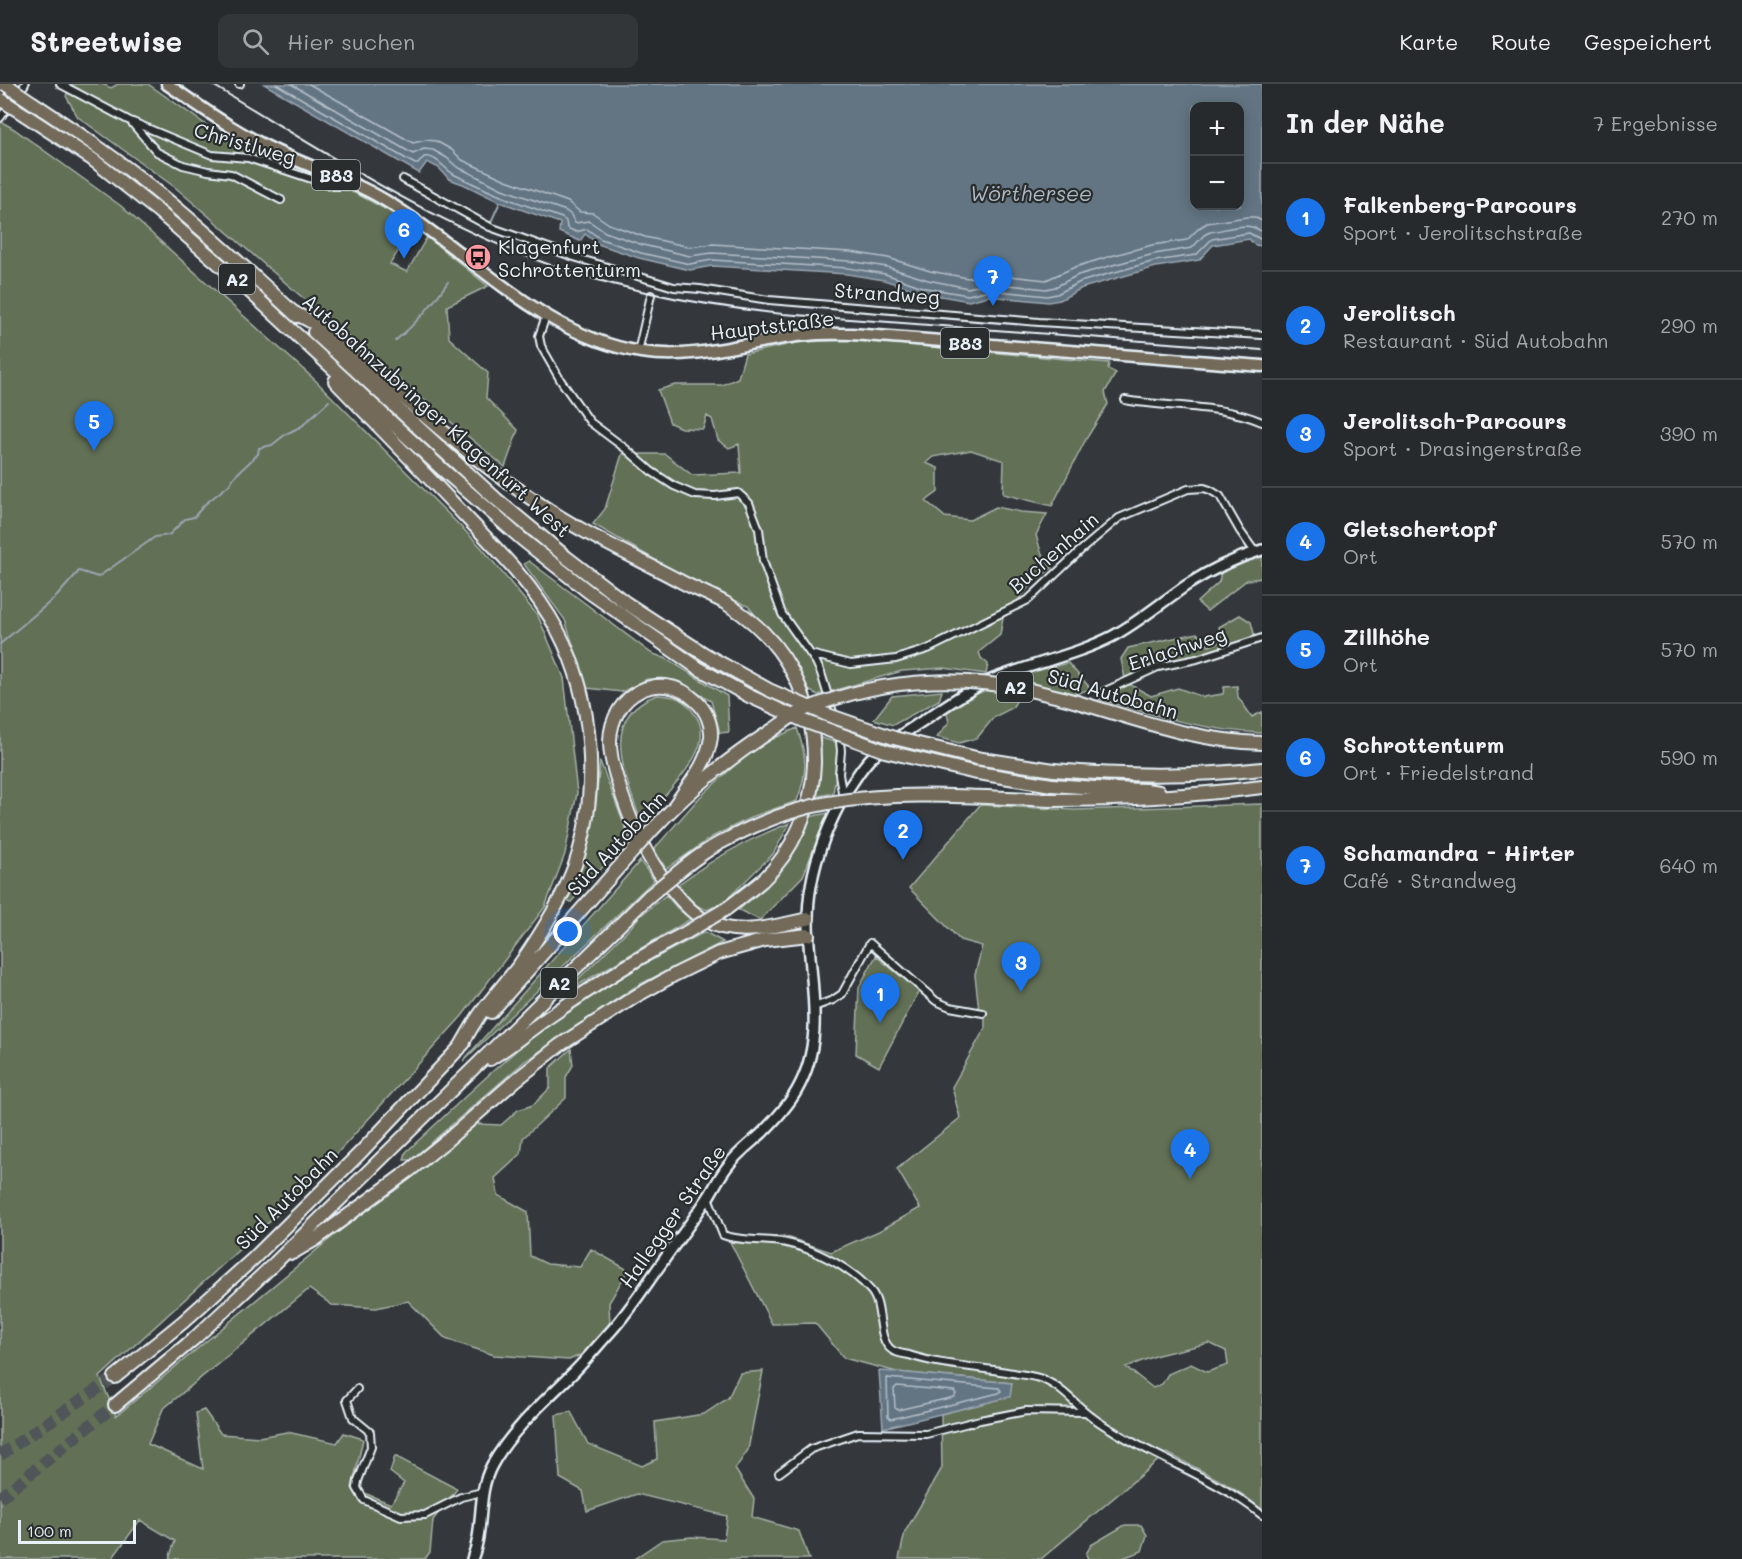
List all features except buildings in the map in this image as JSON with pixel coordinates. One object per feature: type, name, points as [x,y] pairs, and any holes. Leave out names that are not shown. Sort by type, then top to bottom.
[{"type":"highway","name":"Autobahnzubringer Klagenfurt West","points":[[5,84],[73,129],[156,191],[203,230],[496,500],[566,557],[626,603],[706,655],[769,690],[825,714],[894,738],[976,758],[1054,770],[1112,775],[1159,776],[1262,769]]},
{"type":"highway","name":"Autobahnzubringer Klagenfurt West","points":[[0,99],[92,159],[158,211],[232,276],[442,470],[523,540],[589,592],[698,668],[749,696],[804,721],[885,751],[972,772],[1052,785],[1146,790],[1175,796]]},
{"type":"highway","points":[[293,312],[321,327],[487,468],[567,522],[727,604],[750,621],[779,651],[791,668],[809,713],[814,746],[810,792],[799,828],[778,862],[763,880],[726,909],[584,993],[509,1047],[471,1071]]},
{"type":"highway","points":[[313,350],[335,381],[432,480],[523,579],[558,631],[584,704],[590,754],[590,802],[575,865],[549,918],[459,1048]]},
{"type":"highway","name":"Süd Autobahn","points":[[115,1377],[183,1322],[253,1259],[360,1153],[459,1048],[675,805],[735,754],[804,710],[856,693],[891,686],[950,680],[977,681],[1030,690],[1191,735],[1229,742],[1262,743]]},
{"type":"highway","points":[[675,805],[703,764],[711,736],[709,721],[704,708],[688,693],[674,686],[659,685],[643,689],[625,701],[618,710],[610,738],[613,768],[628,812],[656,869],[684,903],[706,921],[718,926],[749,930],[808,919]]},
{"type":"highway","name":"Süd Autobahn","points":[[115,1406],[196,1337],[275,1263],[649,896],[717,844],[795,811],[828,803],[891,796],[1102,800],[1175,796],[1262,787]]},
{"type":"highway","points":[[275,1263],[316,1239],[410,1170],[560,1045],[608,1013],[676,974],[719,953],[765,940],[808,935]]},
{"type":"main road","name":"B83","points":[[167,84],[256,141],[360,186],[387,201],[546,316]]},
{"type":"main road","name":"Hauptstraße","points":[[546,316],[589,338],[638,352],[683,355],[806,335],[852,334],[1262,366]]},
{"type":"main road","name":"Hallegger Straße","points":[[472,1559],[480,1534],[483,1492],[492,1465],[520,1426],[555,1388],[573,1373],[618,1323],[728,1166],[740,1151],[775,1119],[796,1092],[803,1078],[813,1049],[814,1007],[808,935],[810,890],[818,855],[830,822],[861,769],[871,758],[904,733],[968,690],[999,676],[1069,654],[1106,639],[1132,625],[1210,571],[1258,551]]},
{"type":"street","points":[[0,118],[25,84]]},
{"type":"street","name":"Christlweg","points":[[60,84],[128,120],[212,155],[248,158],[333,186],[360,186]]},
{"type":"street","points":[[128,120],[157,152],[183,165],[231,174],[281,200]]},
{"type":"street","name":"Strandweg","points":[[403,179],[490,227],[574,257],[674,287],[769,300],[1039,322],[1262,335]]},
{"type":"street","points":[[638,352],[651,295]]},
{"type":"street","points":[[546,316],[539,336],[542,346],[561,381],[590,422],[651,471],[674,486],[695,495],[715,496],[738,493],[749,503],[759,529],[763,561],[782,614],[821,673],[839,732],[841,751],[839,774],[843,798]]},
{"type":"street","points":[[1125,400],[1220,411],[1262,422]]},
{"type":"street","name":"Buchenhain","points":[[810,654],[851,664],[896,659],[928,649],[1028,600],[1119,518],[1188,489],[1204,488],[1220,496],[1240,531],[1258,551]]},
{"type":"street","name":"Erlachweg","points":[[1102,692],[1158,667],[1197,659],[1262,639]]},
{"type":"street","points":[[814,1007],[842,994],[870,943],[936,1001],[950,1007],[983,1013]]},
{"type":"street","points":[[708,1197],[723,1235],[794,1245],[820,1255],[868,1286],[875,1295],[882,1331],[891,1350],[918,1358],[1036,1377],[1065,1393],[1086,1412],[1113,1431],[1214,1482],[1248,1503],[1262,1515]]},
{"type":"street","points":[[357,1389],[347,1400],[353,1418],[370,1432],[371,1447],[357,1488],[364,1500],[401,1516],[425,1515],[461,1497],[483,1492]]},
{"type":"street","points":[[779,1473],[811,1449],[858,1433],[926,1434],[1026,1411],[1086,1412]]},
{"type":"green space","points":[[72,84],[102,84],[111,88],[118,84],[148,84],[235,145],[359,195],[387,210],[413,228],[390,264],[407,272],[427,237],[488,286],[447,306],[449,338],[488,373],[486,398],[518,430],[505,467],[339,329],[176,188],[78,117],[66,96]]},
{"type":"green space","points":[[0,121],[121,206],[314,379],[481,547],[538,616],[564,678],[577,793],[565,854],[545,907],[462,1016],[302,1192],[100,1377],[116,1416],[331,1238],[477,1124],[501,1125],[518,1110],[533,1105],[550,1088],[550,1068],[571,1049],[573,1065],[566,1077],[566,1098],[523,1138],[521,1154],[495,1178],[498,1195],[528,1212],[530,1256],[547,1264],[580,1267],[591,1249],[628,1270],[609,1303],[610,1327],[585,1353],[569,1360],[494,1355],[446,1339],[408,1301],[376,1308],[332,1305],[309,1289],[163,1409],[148,1444],[203,1469],[196,1413],[204,1410],[221,1434],[259,1437],[287,1432],[337,1443],[344,1433],[363,1439],[352,1488],[391,1504],[404,1483],[390,1472],[395,1456],[457,1489],[433,1520],[430,1552],[425,1559],[169,1559],[175,1541],[140,1520],[112,1559],[0,1559]]},
{"type":"green space","points":[[855,340],[1109,363],[1108,369],[1116,373],[1105,392],[1108,404],[1086,439],[1052,506],[1003,494],[1004,461],[971,450],[933,457],[926,463],[938,468],[938,492],[926,501],[945,517],[970,520],[996,507],[1047,514],[1036,535],[1041,552],[1052,568],[1033,582],[1003,618],[1000,635],[979,652],[981,658],[988,664],[986,674],[944,668],[902,671],[818,695],[806,689],[798,667],[748,606],[690,580],[593,524],[605,509],[622,454],[665,454],[692,475],[741,473],[739,444],[729,448],[718,440],[712,419],[707,416],[703,429],[681,428],[670,423],[658,390],[675,385],[722,385],[738,378],[745,354],[801,342]]},
{"type":"green space","points":[[1262,554],[1262,578],[1247,580],[1207,611],[1197,602],[1219,582],[1221,572]]},
{"type":"green space","points":[[529,561],[651,653],[667,659],[727,696],[729,732],[720,733],[711,701],[675,680],[647,679],[622,692],[587,688],[565,620],[524,564]]},
{"type":"green space","points":[[1240,615],[1251,622],[1255,637],[1209,653],[1156,664],[1125,679],[1121,659],[1128,648],[1197,633],[1209,646],[1222,641],[1219,627]]},
{"type":"green space","points":[[1068,663],[1091,689],[1078,693],[1018,698],[1012,708],[994,717],[977,738],[959,743],[937,737],[949,722],[946,709],[976,692],[1011,677]]},
{"type":"green space","points":[[1129,684],[1151,696],[1178,688],[1203,697],[1223,694],[1224,687],[1237,686],[1238,697],[1252,717],[1262,712],[1262,733],[1200,726],[1099,699]]},
{"type":"green space","points":[[942,691],[939,700],[893,725],[874,719],[892,696]]},
{"type":"green space","points":[[657,695],[673,697],[686,703],[698,721],[701,738],[699,748],[686,771],[641,822],[624,768],[621,733],[627,718],[638,705]]},
{"type":"green space","points":[[797,728],[805,764],[797,801],[754,816],[712,837],[666,869],[654,849],[699,798],[734,766],[766,742]]},
{"type":"green space","points":[[818,737],[838,743],[837,770],[833,793],[814,797]]},
{"type":"green space","points":[[600,761],[629,838],[571,902],[567,900],[587,850],[596,802]]},
{"type":"green space","points":[[1262,804],[1262,1510],[1228,1485],[1167,1453],[1041,1559],[899,1559],[905,1532],[942,1468],[941,1414],[1009,1397],[1012,1383],[897,1372],[844,1358],[815,1323],[772,1324],[730,1242],[784,1236],[831,1252],[879,1231],[920,1208],[897,1169],[960,1118],[952,1087],[985,1028],[985,1016],[979,1010],[975,975],[982,946],[960,940],[909,888],[980,805],[1075,810]],"holes":[[[1209,1343],[1226,1351],[1228,1365],[1207,1372],[1191,1364],[1168,1374],[1162,1384],[1153,1388],[1126,1367],[1158,1355]]]},
{"type":"green space","points":[[828,813],[803,876],[760,920],[739,910],[778,874],[809,817]]},
{"type":"green space","points":[[790,823],[773,854],[724,902],[707,910],[690,903],[676,886],[731,850]]},
{"type":"green space","points":[[640,861],[654,880],[463,1061]]},
{"type":"green space","points":[[666,895],[691,919],[563,994],[639,917]]},
{"type":"green space","points":[[705,932],[723,942],[635,987],[525,1061],[411,1160],[404,1160],[406,1152],[479,1084],[556,1019],[610,983]]},
{"type":"green space","points":[[876,956],[919,991],[879,1067],[856,1054],[859,987]]},
{"type":"green space","points":[[763,1371],[748,1450],[735,1469],[754,1499],[752,1517],[799,1531],[809,1559],[634,1559],[662,1540],[692,1537],[724,1539],[727,1516],[637,1494],[587,1511],[583,1491],[560,1478],[556,1415],[571,1412],[588,1444],[642,1466],[657,1459],[655,1422],[704,1414],[728,1398],[740,1373]]},
{"type":"green space","points":[[1125,1525],[1141,1525],[1147,1535],[1142,1551],[1120,1559],[1088,1559],[1086,1554],[1091,1545]]},
{"type":"water","name":"Wörthersee","points":[[264,84],[1262,84],[1262,246],[1255,245],[1249,239],[1213,245],[1199,260],[1156,267],[1082,288],[1060,300],[1048,302],[988,296],[969,301],[924,293],[884,280],[847,274],[712,266],[690,270],[639,258],[598,244],[585,234],[580,241],[559,232],[560,223],[500,202],[449,179],[439,168],[427,162],[419,173]]},
{"type":"water","points":[[879,1371],[1012,1383],[1010,1397],[883,1428]]},
{"type":"waterway","points":[[491,222],[500,202]]},
{"type":"waterway","points":[[395,341],[424,313],[448,282]]},
{"type":"waterway","points":[[0,644],[57,596],[79,571],[98,577],[155,537],[169,535],[185,519],[194,517],[205,504],[229,485],[234,477],[258,454],[259,448],[272,445],[286,434],[302,426],[329,401]]},
{"type":"tunnel","points":[[0,1455],[115,1377]]},
{"type":"tunnel","points":[[0,1498],[115,1405]]},
{"type":"railway","points":[[211,84],[367,178],[448,221],[531,258],[623,287],[718,306],[783,314],[1262,350]]},
{"type":"place","name":"Klagenfurt Schrottenturm","points":[[478,257]]},
{"type":"place","name":"Schrottenturm","points":[[404,259]]},
{"type":"place","name":"Schamandra - Hirter","points":[[993,306]]},
{"type":"place","name":"Zillhöhe","points":[[94,451]]},
{"type":"place","name":"Jerolitsch","points":[[903,860]]},
{"type":"place","name":"Jerolitsch-Parcours","points":[[1021,992]]},
{"type":"place","name":"Falkenberg-Parcours","points":[[880,1023]]},
{"type":"place","name":"Gletschertopf","points":[[1190,1179]]}]
